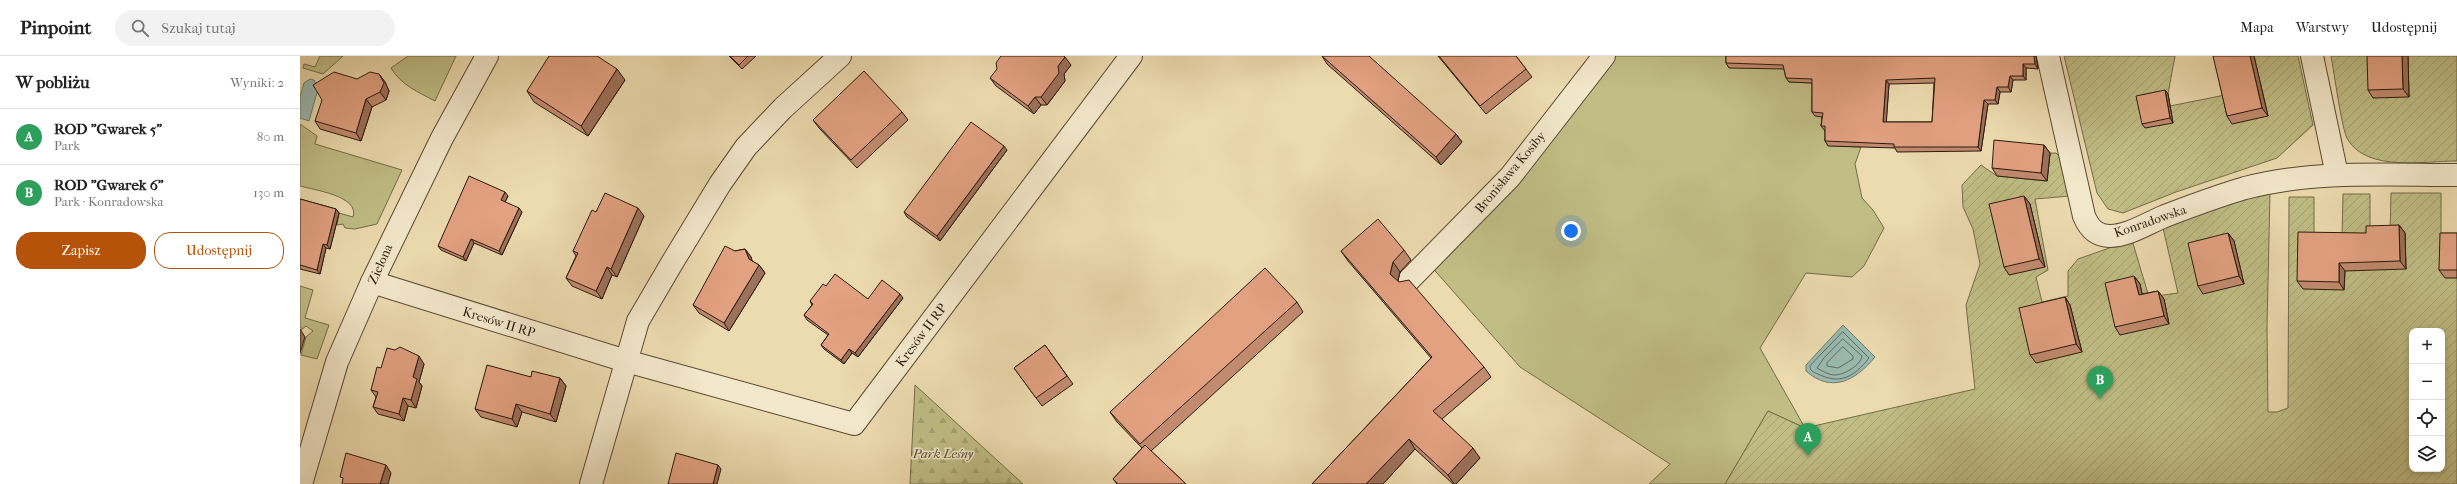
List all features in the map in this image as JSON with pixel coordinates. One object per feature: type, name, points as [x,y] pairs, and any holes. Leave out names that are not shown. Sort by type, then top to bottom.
[{"type":"street","name":"Zielona","points":[[301,484],[337,362],[372,282],[454,114],[487,56]]},
{"type":"street","points":[[591,484],[638,321],[720,184],[746,147],[783,108],[840,56]]},
{"type":"street","name":"Kresów II RP","points":[[372,282],[626,361],[854,424],[1131,56]]},
{"type":"street","name":"Bronisława Kosiby","points":[[1408,280],[1510,176],[1604,56]]},
{"type":"street","name":"Konradowska","points":[[2048,56],[2084,216],[2088,227],[2099,234],[2111,236],[2132,230],[2222,195],[2274,182],[2337,175],[2457,175]]},
{"type":"street","points":[[2312,56],[2337,175]]},
{"type":"green space","points":[[320,56],[343,56],[323,74],[303,68],[304,64],[315,67]]},
{"type":"green space","points":[[408,56],[456,56],[435,101],[405,84],[391,68]]},
{"type":"green space","points":[[1611,56],[1729,56],[1786,69],[1789,82],[1812,83],[1826,117],[1838,131],[1836,146],[1861,147],[1855,164],[1862,198],[1873,210],[1884,228],[1864,266],[1852,277],[1806,273],[1760,348],[1805,428],[1768,411],[1725,484],[1649,484],[1670,464],[1520,367],[1429,264]]},
{"type":"green space","points":[[2064,56],[2175,56],[2168,94],[2170,106],[2225,95],[2219,64],[2255,56],[2298,56],[2313,125],[2277,158],[2176,192],[2123,213],[2108,209],[2097,193]]},
{"type":"green space","points":[[2331,56],[2372,56],[2373,98],[2408,56],[2457,56],[2457,161],[2413,163],[2383,161],[2369,157],[2357,150],[2348,140],[2346,135]]},
{"type":"green space","points":[[300,124],[317,136],[315,144],[402,170],[377,224],[355,229],[345,228],[343,224],[337,225],[339,213],[353,217],[353,210],[350,204],[334,195],[300,186]]},
{"type":"green space","points":[[2050,153],[2056,153],[2067,164],[2070,196],[2035,199],[2048,270],[2036,277],[2042,302],[2068,296],[2068,271],[2078,259],[2132,240],[2149,297],[2178,293],[2163,228],[2214,208],[2270,192],[2267,327],[2268,412],[2277,412],[2288,408],[2289,197],[2314,197],[2314,237],[2342,237],[2343,194],[2370,194],[2370,233],[2390,233],[2391,193],[2441,193],[2441,233],[2457,233],[2457,484],[1725,484],[1768,411],[1805,428],[1975,389],[1966,305],[1980,264],[1973,229],[1963,207],[1962,185],[1981,165],[1997,176],[2047,181]]},
{"type":"green space","points":[[300,286],[313,290],[305,318],[329,325],[317,359],[301,355],[306,337],[313,331],[306,326],[300,331],[302,328],[300,327]]},
{"type":"green space","name":"Park Leśny","points":[[915,385],[1023,484],[910,484]]},
{"type":"water","points":[[310,79],[314,80],[318,89],[309,121],[300,118],[300,96],[304,83]]},
{"type":"water","points":[[1843,325],[1875,357],[1852,378],[1834,383],[1825,382],[1806,371],[1806,365]]},
{"type":"building","points":[[549,56],[597,56],[617,69],[581,126],[527,91]]},
{"type":"building","points":[[730,56],[748,56],[739,65]]},
{"type":"building","points":[[1001,56],[1065,57],[1058,66],[1059,73],[1041,97],[1035,97],[1028,106],[990,78],[997,69],[996,63]]},
{"type":"building","points":[[1322,56],[1369,56],[1456,134],[1436,157]]},
{"type":"building","points":[[1439,56],[1516,56],[1526,69],[1480,106]]},
{"type":"building","points":[[1726,56],[2034,56],[2035,64],[2023,64],[2023,76],[2010,76],[2008,87],[1997,87],[1995,100],[1984,100],[1978,147],[1894,147],[1894,144],[1825,141],[1825,126],[1821,126],[1823,113],[1812,112],[1812,79],[1786,78],[1783,65],[1726,63]],"holes":[[[1935,78],[1932,122],[1883,122],[1886,80]]]},
{"type":"building","points":[[2213,56],[2250,56],[2262,108],[2227,116]]},
{"type":"building","points":[[2367,56],[2402,56],[2403,89],[2368,90]]},
{"type":"building","points":[[864,71],[902,112],[851,160],[813,120]]},
{"type":"building","points":[[334,72],[357,79],[370,72],[379,74],[384,83],[380,92],[366,99],[356,133],[315,121],[322,100],[313,85]]},
{"type":"building","points":[[2165,90],[2170,118],[2142,124],[2136,96]]},
{"type":"building","points":[[971,122],[1004,146],[937,236],[904,212]]},
{"type":"building","points":[[1994,140],[2044,145],[2041,173],[1992,168]]},
{"type":"building","points":[[469,176],[505,192],[501,200],[519,208],[499,251],[471,239],[463,257],[438,246]]},
{"type":"building","points":[[605,193],[638,208],[611,269],[607,267],[596,291],[566,278],[578,253],[573,251],[592,210],[596,212]]},
{"type":"building","points":[[2024,196],[2039,259],[2004,267],[1989,204]]},
{"type":"building","points":[[300,199],[336,209],[327,245],[323,244],[317,270],[300,265]]},
{"type":"building","points":[[1378,219],[1404,250],[1393,262],[1390,274],[1399,282],[1409,280],[1484,367],[1433,411],[1473,448],[1448,475],[1409,439],[1366,484],[1312,484],[1432,357],[1341,251]]},
{"type":"building","points":[[2399,225],[2400,261],[2339,263],[2339,282],[2297,281],[2298,232],[2366,233],[2366,226]]},
{"type":"building","points":[[2228,233],[2239,276],[2198,286],[2188,243]]},
{"type":"building","points":[[2440,233],[2457,233],[2457,270],[2439,270]]},
{"type":"building","points":[[725,246],[735,251],[745,249],[749,259],[759,265],[724,323],[693,305]]},
{"type":"building","points":[[1265,268],[1297,302],[1140,444],[1110,412]]},
{"type":"building","points":[[835,274],[868,299],[882,280],[900,294],[855,353],[849,349],[841,360],[821,345],[829,334],[804,315],[813,304],[810,301],[823,284],[826,286]]},
{"type":"building","points":[[2134,276],[2139,295],[2158,291],[2164,316],[2115,327],[2105,283]]},
{"type":"building","points":[[2065,297],[2076,344],[2030,355],[2019,308]]},
{"type":"building","points":[[1045,345],[1067,376],[1036,398],[1014,368]]},
{"type":"building","points":[[400,347],[419,356],[413,377],[417,379],[411,400],[403,398],[399,414],[373,407],[378,392],[371,390],[377,367],[381,368],[387,348],[395,350]]},
{"type":"building","points":[[487,365],[531,377],[532,371],[560,378],[550,414],[516,404],[512,419],[475,409]]},
{"type":"building","points":[[1145,445],[1186,484],[1118,484],[1113,479]]},
{"type":"building","points":[[346,453],[386,465],[380,484],[342,484],[343,478],[340,477]]},
{"type":"building","points":[[676,453],[718,465],[713,484],[668,484]]},
{"type":"place","name":"ROD \"Gwarek 6\"","points":[[2100,399]]},
{"type":"place","name":"ROD \"Gwarek 5\"","points":[[1808,456]]}]
